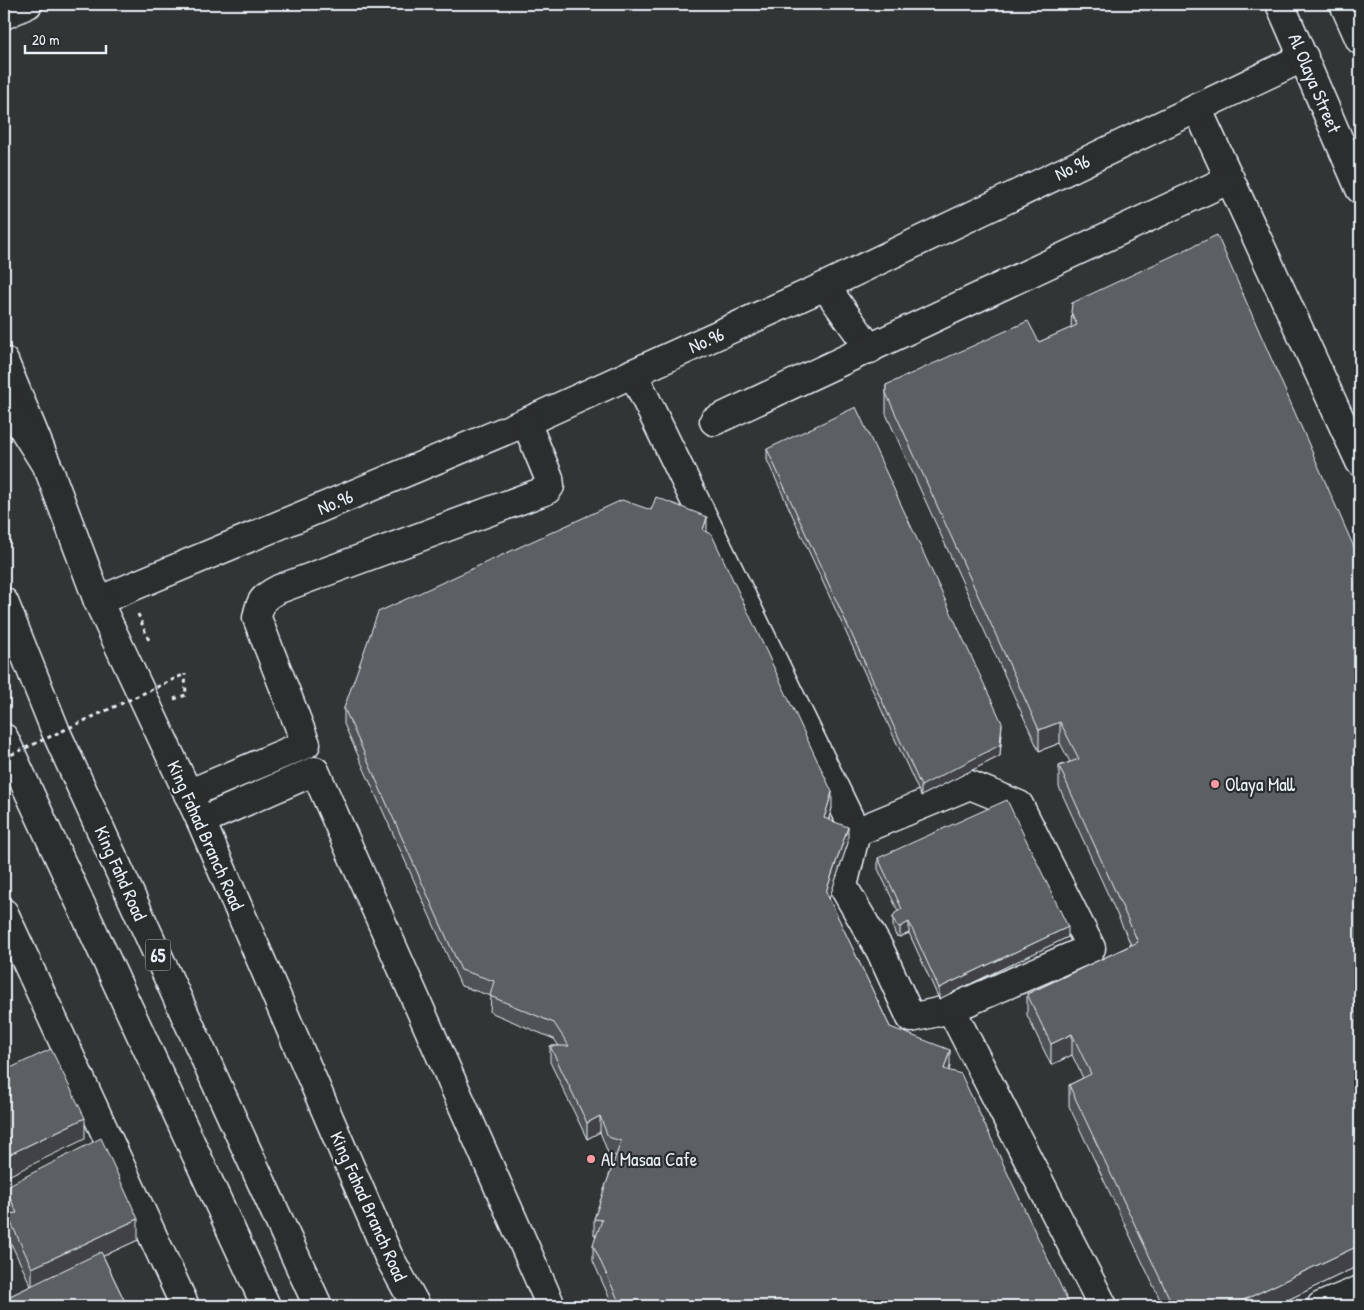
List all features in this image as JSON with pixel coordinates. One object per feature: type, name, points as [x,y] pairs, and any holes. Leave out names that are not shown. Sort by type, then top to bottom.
[{"type":"main road","points":[[4,15],[28,4]]},
{"type":"main road","name":"Al Olaya Street","points":[[1280,4],[1360,189]]},
{"type":"main road","points":[[1344,4],[1360,40]]},
{"type":"main road","name":"No.96","points":[[98,601],[526,422],[825,286],[1304,56]]},
{"type":"main road","points":[[1197,108],[1360,462]]},
{"type":"main road","points":[[714,421],[1230,179]]},
{"type":"main road","points":[[825,286],[870,348]]},
{"type":"main road","name":"King Fahad Branch Road","points":[[4,361],[49,470],[98,601],[201,821],[388,1254],[416,1306]]},
{"type":"main road","points":[[633,373],[856,832],[843,886],[880,950],[912,1018],[951,1009],[1091,948],[1019,805],[970,785],[856,832]]},
{"type":"main road","points":[[4,398],[49,470]]},
{"type":"main road","points":[[526,422],[549,478],[550,486],[547,490],[279,589],[266,595],[259,606],[257,618],[315,771],[551,1306]]},
{"type":"main road","name":"King Fahd Road","points":[[4,602],[56,732],[318,1306]]},
{"type":"main road","points":[[4,738],[266,1306]]},
{"type":"main road","points":[[188,794],[306,744]]},
{"type":"main road","points":[[201,821],[315,771]]},
{"type":"main road","points":[[5,918],[185,1306]]},
{"type":"main road","points":[[951,1009],[1103,1306]]},
{"type":"main road","points":[[388,1254],[406,1306]]},
{"type":"main road","points":[[1321,1306],[1360,1290]]},
{"type":"path","points":[[128,588],[150,643]]},
{"type":"path","points":[[4,758],[185,674],[186,695],[174,700],[171,692]]},
{"type":"path","points":[[165,677],[168,684]]},
{"type":"building","name":"Olaya Mall","points":[[1217,235],[1360,561],[1360,1245],[1231,1306],[1173,1306],[1069,1085],[1091,1074],[1072,1034],[1051,1044],[1027,994],[1138,942],[1059,766],[1079,759],[1060,722],[1039,730],[886,393],[886,385],[1028,321],[1039,342],[1077,325],[1071,312],[1072,303]]},
{"type":"building","points":[[856,407],[1002,723],[1000,745],[921,786],[767,449]]},
{"type":"building","points":[[656,497],[707,517],[703,530],[712,535],[832,792],[824,818],[848,827],[826,892],[890,1027],[950,1050],[944,1069],[961,1074],[1070,1306],[621,1306],[593,1245],[602,1220],[594,1219],[621,1141],[608,1137],[600,1116],[587,1123],[550,1046],[569,1046],[554,1023],[490,996],[494,981],[461,970],[344,708],[378,612],[622,500],[651,510]]},
{"type":"building","points":[[1007,800],[1068,927],[939,988],[909,922],[900,927],[896,925],[893,917],[895,913],[902,909],[878,858]]},
{"type":"building","points":[[51,1049],[85,1118],[4,1157],[4,1071]]},
{"type":"building","points":[[101,1138],[138,1219],[32,1268],[7,1214],[17,1213],[5,1187]]},
{"type":"building","points":[[101,1252],[127,1306],[12,1306],[8,1297]]},
{"type":"building","points":[[4,1271],[8,1281],[4,1283]]},
{"type":"place","name":"Olaya Mall","points":[[1215,784]]},
{"type":"place","name":"Al Masaa Cafe","points":[[591,1159]]}]
